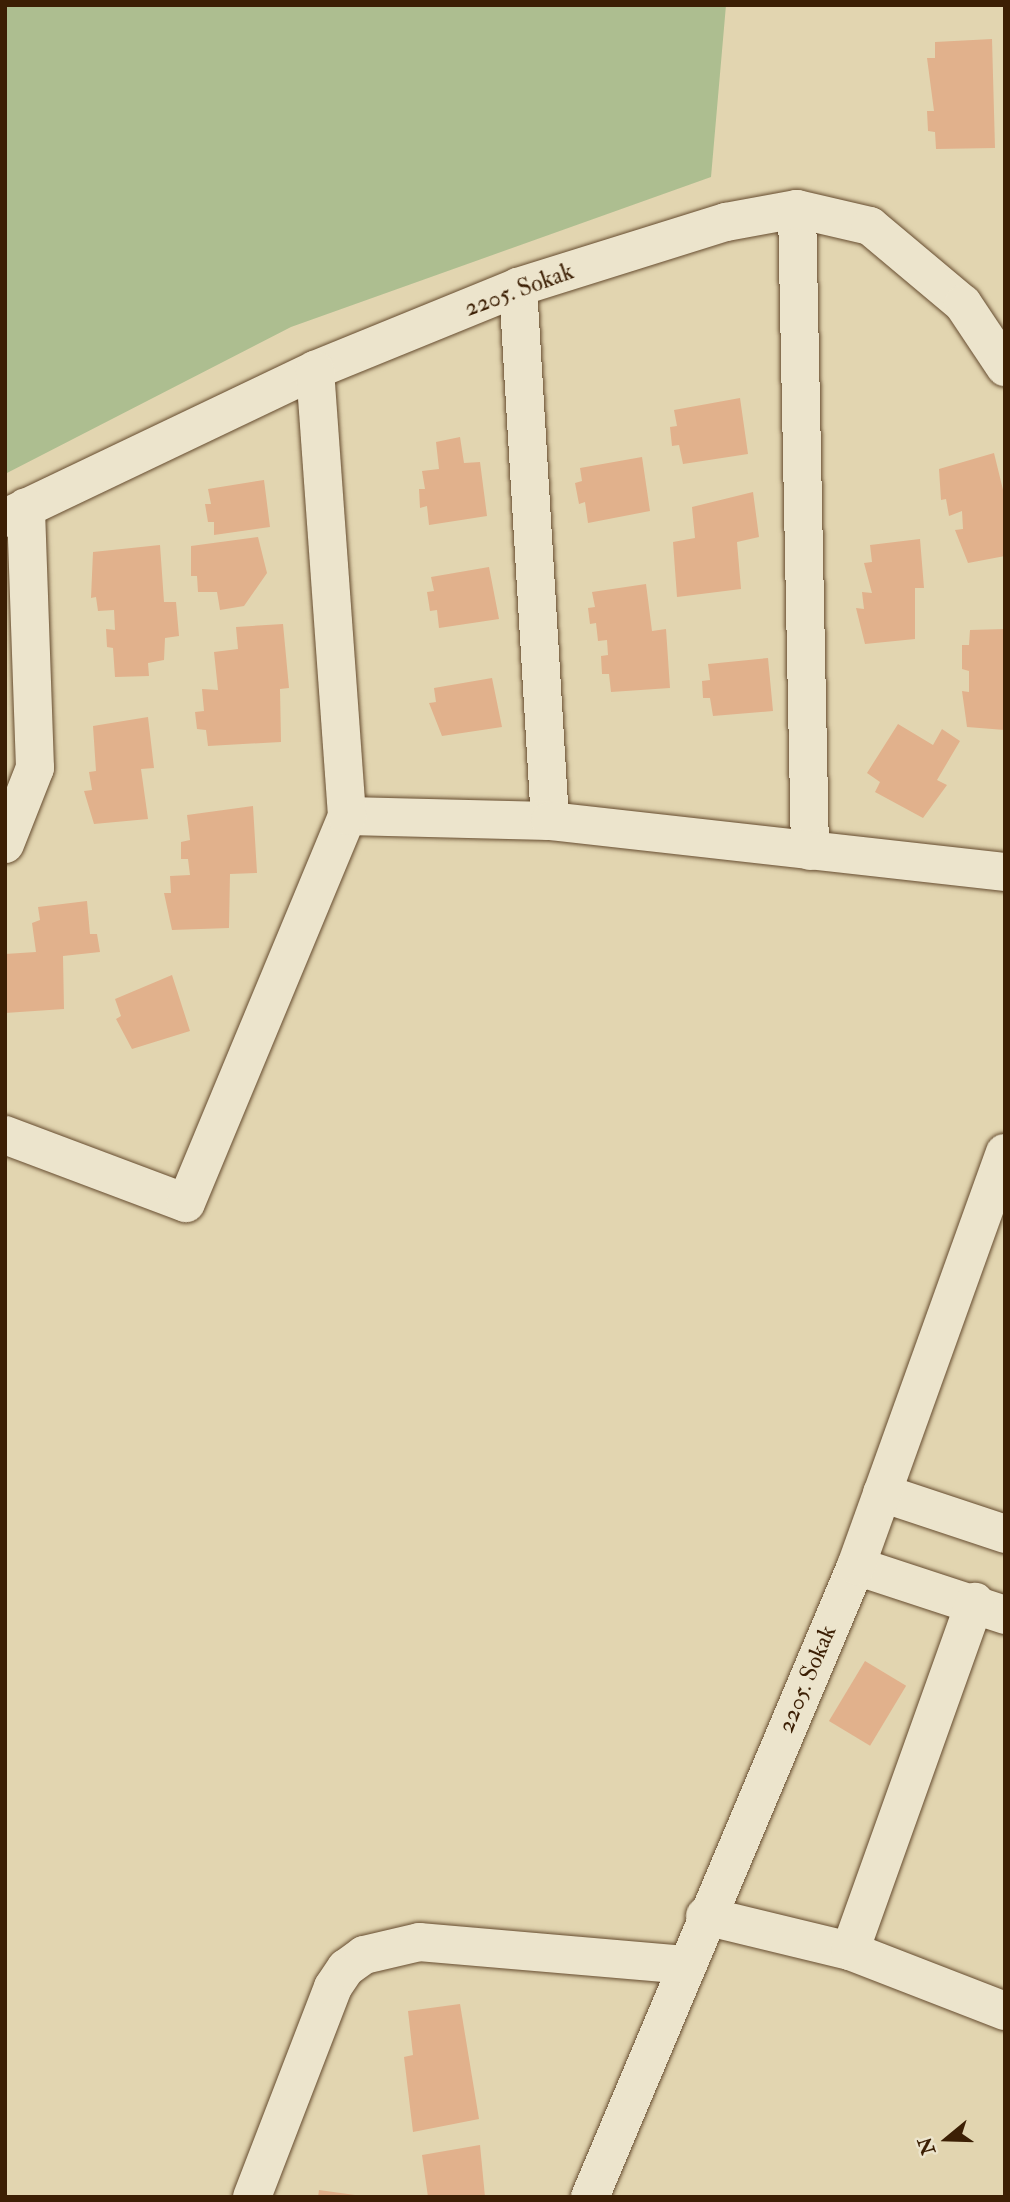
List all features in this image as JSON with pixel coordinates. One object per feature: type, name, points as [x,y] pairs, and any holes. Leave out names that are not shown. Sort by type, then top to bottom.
[{"type":"street","name":"2205. Sokak","points":[[15,513],[315,370],[519,287],[726,222],[797,209],[870,226],[963,304],[1005,367]]},
{"type":"street","points":[[797,209],[810,851]]},
{"type":"street","points":[[519,287],[551,821]]},
{"type":"street","points":[[5,1135],[186,1203],[347,816],[315,370]]},
{"type":"street","points":[[5,844],[35,768],[15,513]]},
{"type":"street","points":[[347,816],[551,821],[1005,872]]},
{"type":"street","name":"2205. Sokak","points":[[590,2197],[684,1965],[856,1566],[1005,1153]]},
{"type":"street","points":[[882,1493],[1005,1534]]},
{"type":"street","points":[[850,1951],[990,1609],[856,1566]]},
{"type":"street","points":[[705,1916],[850,1951],[1005,2011]]},
{"type":"street","points":[[252,2197],[333,1987],[346,1968],[364,1955],[419,1942],[684,1965]]},
{"type":"green space","points":[[5,5],[726,5],[711,177],[291,327],[5,474]]},
{"type":"building","points":[[992,39],[995,148],[936,149],[935,132],[928,131],[927,111],[934,111],[927,58],[935,58],[935,42]]},
{"type":"building","points":[[740,398],[748,454],[683,464],[679,445],[672,446],[670,427],[677,426],[674,410]]},
{"type":"building","points":[[460,437],[464,463],[480,462],[487,516],[429,525],[427,506],[420,508],[419,489],[425,489],[422,471],[439,469],[436,442]]},
{"type":"building","points":[[994,453],[1005,498],[1005,556],[968,563],[955,530],[963,529],[962,511],[949,516],[946,499],[941,500],[939,469]]},
{"type":"building","points":[[642,457],[650,511],[588,523],[585,502],[579,504],[575,483],[582,481],[580,468]]},
{"type":"building","points":[[264,480],[270,527],[214,535],[214,522],[208,522],[205,504],[211,504],[208,489]]},
{"type":"building","points":[[753,492],[759,537],[737,542],[741,589],[677,597],[673,542],[695,538],[692,507]]},
{"type":"building","points":[[258,537],[267,573],[244,606],[220,610],[217,592],[198,592],[197,576],[191,576],[191,546]]},
{"type":"building","points":[[920,539],[924,588],[915,588],[915,639],[865,644],[856,608],[864,609],[862,592],[872,593],[864,563],[872,562],[870,545]]},
{"type":"building","points":[[160,545],[164,602],[176,602],[179,636],[165,638],[164,660],[148,663],[149,676],[115,677],[113,648],[107,647],[106,629],[115,630],[114,610],[98,611],[96,597],[91,598],[93,552]]},
{"type":"building","points":[[489,567],[499,619],[439,628],[437,610],[430,611],[427,592],[434,591],[431,577]]},
{"type":"building","points":[[646,584],[652,631],[666,629],[670,688],[611,692],[609,674],[602,674],[601,656],[608,655],[607,640],[598,641],[596,623],[590,624],[588,608],[595,607],[592,592]]},
{"type":"building","points":[[283,624],[289,688],[280,689],[281,742],[208,746],[206,730],[197,729],[195,712],[204,711],[202,689],[218,690],[214,652],[238,649],[236,627]]},
{"type":"building","points":[[1005,629],[1005,730],[967,727],[962,691],[969,692],[969,671],[962,669],[962,645],[969,645],[970,630]]},
{"type":"building","points":[[768,658],[773,711],[713,716],[710,698],[703,698],[702,681],[710,680],[708,664]]},
{"type":"building","points":[[492,678],[502,727],[442,736],[429,703],[436,702],[434,688]]},
{"type":"building","points":[[148,717],[154,768],[141,769],[148,819],[94,824],[84,791],[92,790],[89,772],[96,771],[93,726]]},
{"type":"building","points":[[898,724],[933,745],[942,729],[960,741],[937,780],[947,785],[923,818],[875,792],[880,782],[867,773]]},
{"type":"building","points":[[253,806],[257,873],[230,874],[229,928],[172,930],[164,893],[171,893],[170,876],[190,875],[188,859],[181,859],[181,842],[190,840],[187,815]]},
{"type":"building","points":[[87,901],[90,934],[97,934],[100,952],[63,956],[64,1009],[5,1013],[5,954],[36,952],[32,923],[40,920],[38,907]]},
{"type":"building","points":[[172,975],[190,1031],[132,1049],[116,1019],[121,1016],[115,999]]},
{"type":"building","points":[[865,1661],[906,1686],[870,1746],[829,1721]]},
{"type":"building","points":[[460,2004],[479,2119],[413,2132],[404,2057],[413,2055],[408,2011]]},
{"type":"building","points":[[480,2145],[485,2197],[428,2197],[422,2155]]},
{"type":"building","points":[[319,2190],[355,2195],[355,2197],[318,2197]]}]
